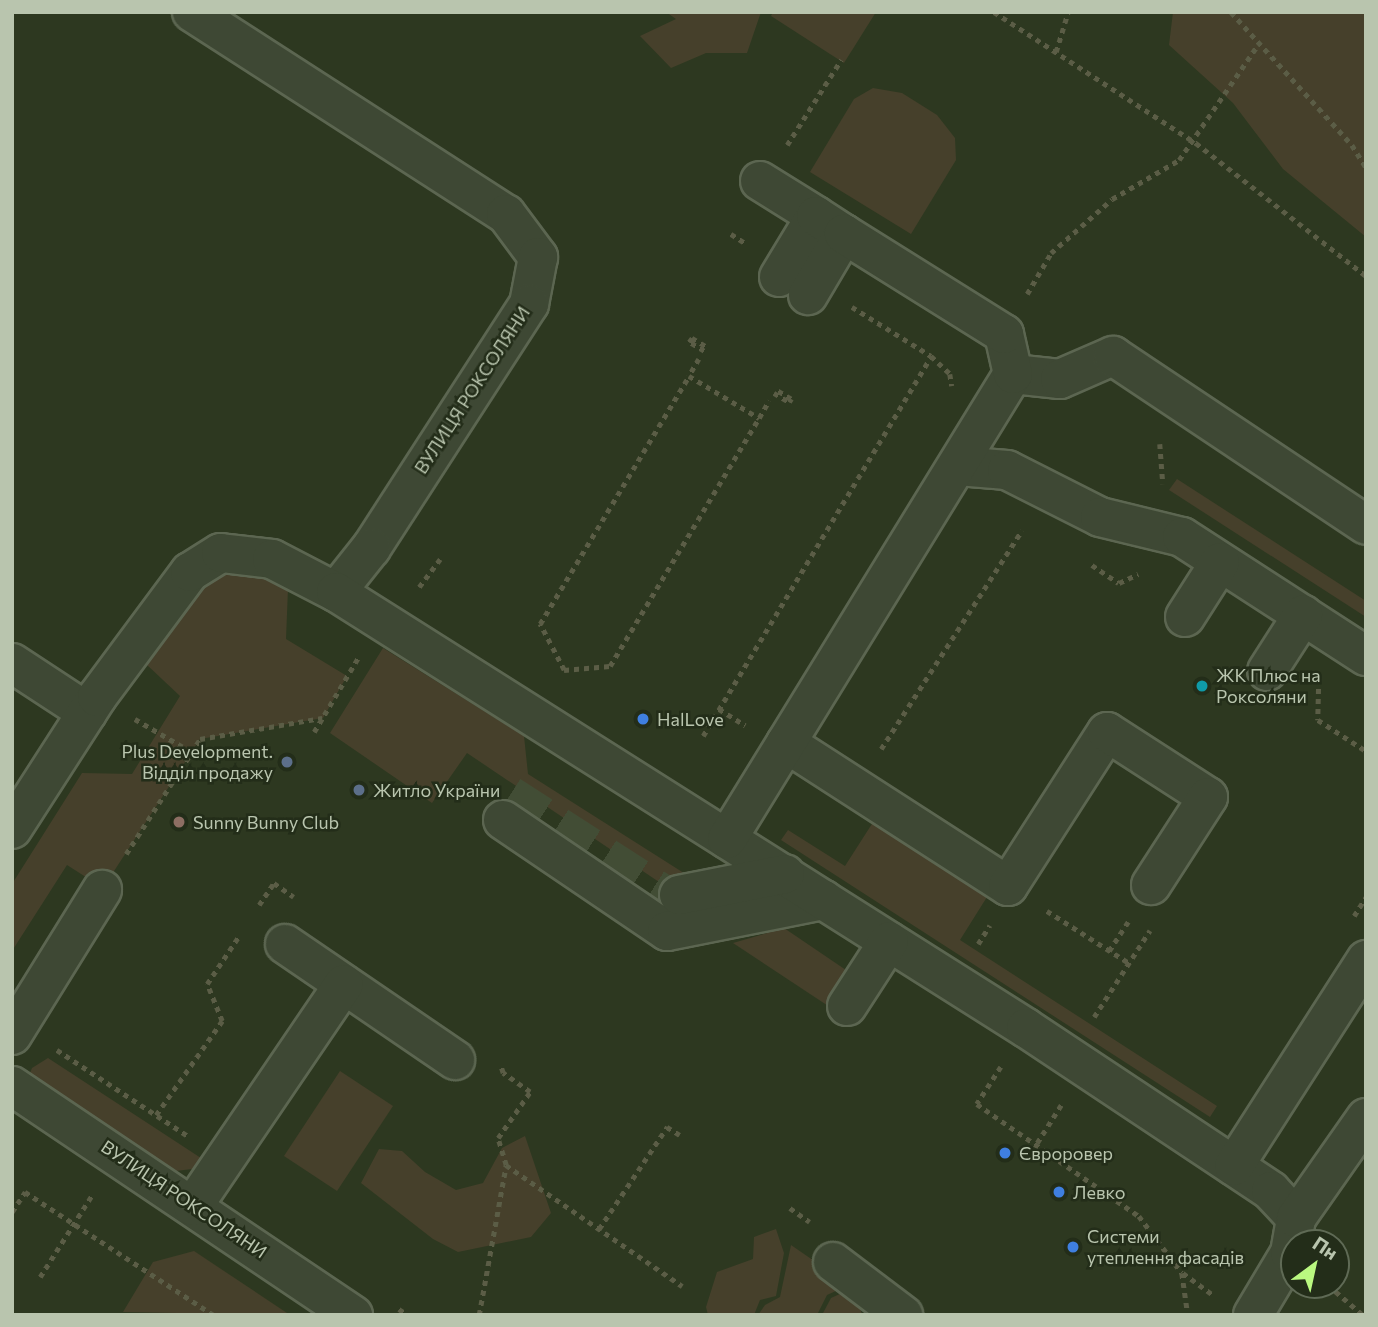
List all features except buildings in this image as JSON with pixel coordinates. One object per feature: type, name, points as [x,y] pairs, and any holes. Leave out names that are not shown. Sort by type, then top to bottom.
[{"type":"lane","name":"ВУЛИЦЯ РОКСОЛЯНИ","points":[[192,12],[506,214],[538,257],[528,304],[371,548],[336,592]]},
{"type":"lane","points":[[727,839],[771,737],[958,466],[1013,374],[1004,334],[761,182]]},
{"type":"lane","points":[[794,286],[830,225]]},
{"type":"lane","points":[[1013,374],[1060,379],[1114,356],[1366,525]]},
{"type":"lane","points":[[958,466],[1007,470],[1100,517],[1183,537],[1366,656]]},
{"type":"lane","points":[[12,829],[92,705],[190,572],[221,553],[272,559],[336,592],[1026,1028],[1271,1191],[1296,1218]]},
{"type":"lane","points":[[1185,617],[1220,562]]},
{"type":"lane","points":[[1267,671],[1303,615]]},
{"type":"lane","points":[[12,663],[92,705]]},
{"type":"lane","points":[[771,737],[1008,886],[1107,732],[1208,797],[1151,885]]},
{"type":"lane","points":[[503,820],[667,931],[824,900]]},
{"type":"lane","points":[[679,895],[785,874]]},
{"type":"lane","points":[[15,1030],[102,890]]},
{"type":"lane","points":[[847,1006],[889,941]]},
{"type":"lane","points":[[285,944],[455,1060]]},
{"type":"lane","points":[[1234,1167],[1366,960]]},
{"type":"lane","points":[[193,1206],[344,984]]},
{"type":"lane","name":"ВУЛИЦЯ РОКСОЛЯНИ","points":[[12,1086],[348,1313]]},
{"type":"lane","points":[[1238,1309],[1290,1253],[1296,1218],[1366,1118]]},
{"type":"lane","points":[[833,1262],[903,1315]]},
{"type":"path","points":[[994,12],[1191,140],[1366,276]]},
{"type":"path","points":[[1056,52],[1068,12]]},
{"type":"path","points":[[1231,12],[1352,145],[1366,167]]},
{"type":"path","points":[[1004,334],[1051,253],[1111,199],[1178,160],[1259,43]]},
{"type":"path","points":[[761,182],[841,61]]},
{"type":"path","points":[[703,736],[932,356]]},
{"type":"path","points":[[699,359],[540,624],[564,670],[610,666],[769,401]]},
{"type":"path","points":[[689,376],[759,418]]},
{"type":"path","points":[[856,788],[1027,523]]},
{"type":"path","points":[[422,589],[440,559]]},
{"type":"path","points":[[92,705],[192,752]]},
{"type":"path","points":[[719,709],[771,737]]},
{"type":"path","points":[[102,890],[200,739],[323,718]]},
{"type":"path","points":[[1008,886],[1129,963],[1091,1022]]},
{"type":"path","points":[[1026,1028],[977,1104],[1121,1200],[1164,1244],[1182,1273],[1188,1315]]},
{"type":"path","points":[[15,1030],[225,1160]]},
{"type":"path","points":[[599,1229],[667,1127],[680,1135]]},
{"type":"path","points":[[40,1277],[117,1155]]},
{"type":"path","points":[[506,1165],[682,1286]]},
{"type":"path","points":[[12,1212],[25,1192],[214,1315]]},
{"type":"path","points":[[1182,1273],[1238,1309]]},
{"type":"path","points":[[1344,1299],[1363,1315]]},
{"type":"shaded area","points":[[666,12],[761,12],[747,53],[706,53],[671,68],[640,36],[676,19]]},
{"type":"shaded area","points":[[773,12],[876,12],[844,63],[771,16]]},
{"type":"shaded area","points":[[1173,12],[1366,12],[1366,237],[1283,169],[1233,103],[1169,45]]},
{"type":"shaded area","points":[[873,88],[902,93],[937,115],[955,138],[956,160],[911,234],[810,172],[854,99]]},
{"type":"shaded area","points":[[1177,479],[1366,601],[1366,617],[1169,490]]},
{"type":"shaded area","points":[[225,566],[264,575],[288,589],[286,639],[347,676],[323,718],[200,739],[103,888],[67,865],[12,951],[12,884],[82,773],[132,774],[180,696],[146,664],[200,581]]},
{"type":"shaded area","points":[[383,648],[524,736],[528,774],[687,875],[659,882],[467,753],[432,803],[330,733]]},
{"type":"shaded area","points":[[877,816],[992,889],[960,940],[1217,1106],[1210,1117],[781,840],[788,830],[845,866]]},
{"type":"shaded area","points":[[784,928],[871,987],[854,1023],[733,943]]},
{"type":"shaded area","points":[[48,1058],[204,1160],[200,1168],[176,1171],[37,1079],[30,1073],[32,1068]]},
{"type":"shaded area","points":[[340,1071],[393,1106],[337,1191],[284,1156]]},
{"type":"shaded area","points":[[525,1136],[551,1213],[531,1237],[458,1252],[433,1239],[361,1183],[379,1149],[402,1151],[425,1172],[456,1190],[483,1183],[502,1148]]},
{"type":"shaded area","points":[[776,1229],[784,1253],[776,1296],[760,1300],[754,1315],[708,1315],[706,1307],[717,1272],[753,1259],[754,1237]]},
{"type":"shaded area","points":[[791,1245],[849,1285],[827,1295],[817,1315],[758,1315],[765,1305],[780,1297]]},
{"type":"shaded area","points":[[194,1251],[290,1315],[123,1312],[153,1262]]},
{"type":"shaded area","points":[[842,1293],[858,1300],[862,1315],[822,1315],[831,1298]]},
{"type":"tunnel","points":[[510,795],[668,897],[679,895]]},
{"type":"place","name":"ЖК Плюс на Роксоляни","points":[[1202,686]]},
{"type":"place","name":"HalLove","points":[[643,719]]},
{"type":"place","name":"Plus Development. Відділ продажу","points":[[287,762]]},
{"type":"place","name":"Житло України","points":[[359,790]]},
{"type":"place","name":"Sunny Bunny Club","points":[[179,822]]},
{"type":"place","name":"Євроровер","points":[[1005,1153]]},
{"type":"place","name":"Левко","points":[[1059,1192]]},
{"type":"place","name":"Системи утеплення фасадів","points":[[1073,1247]]}]
